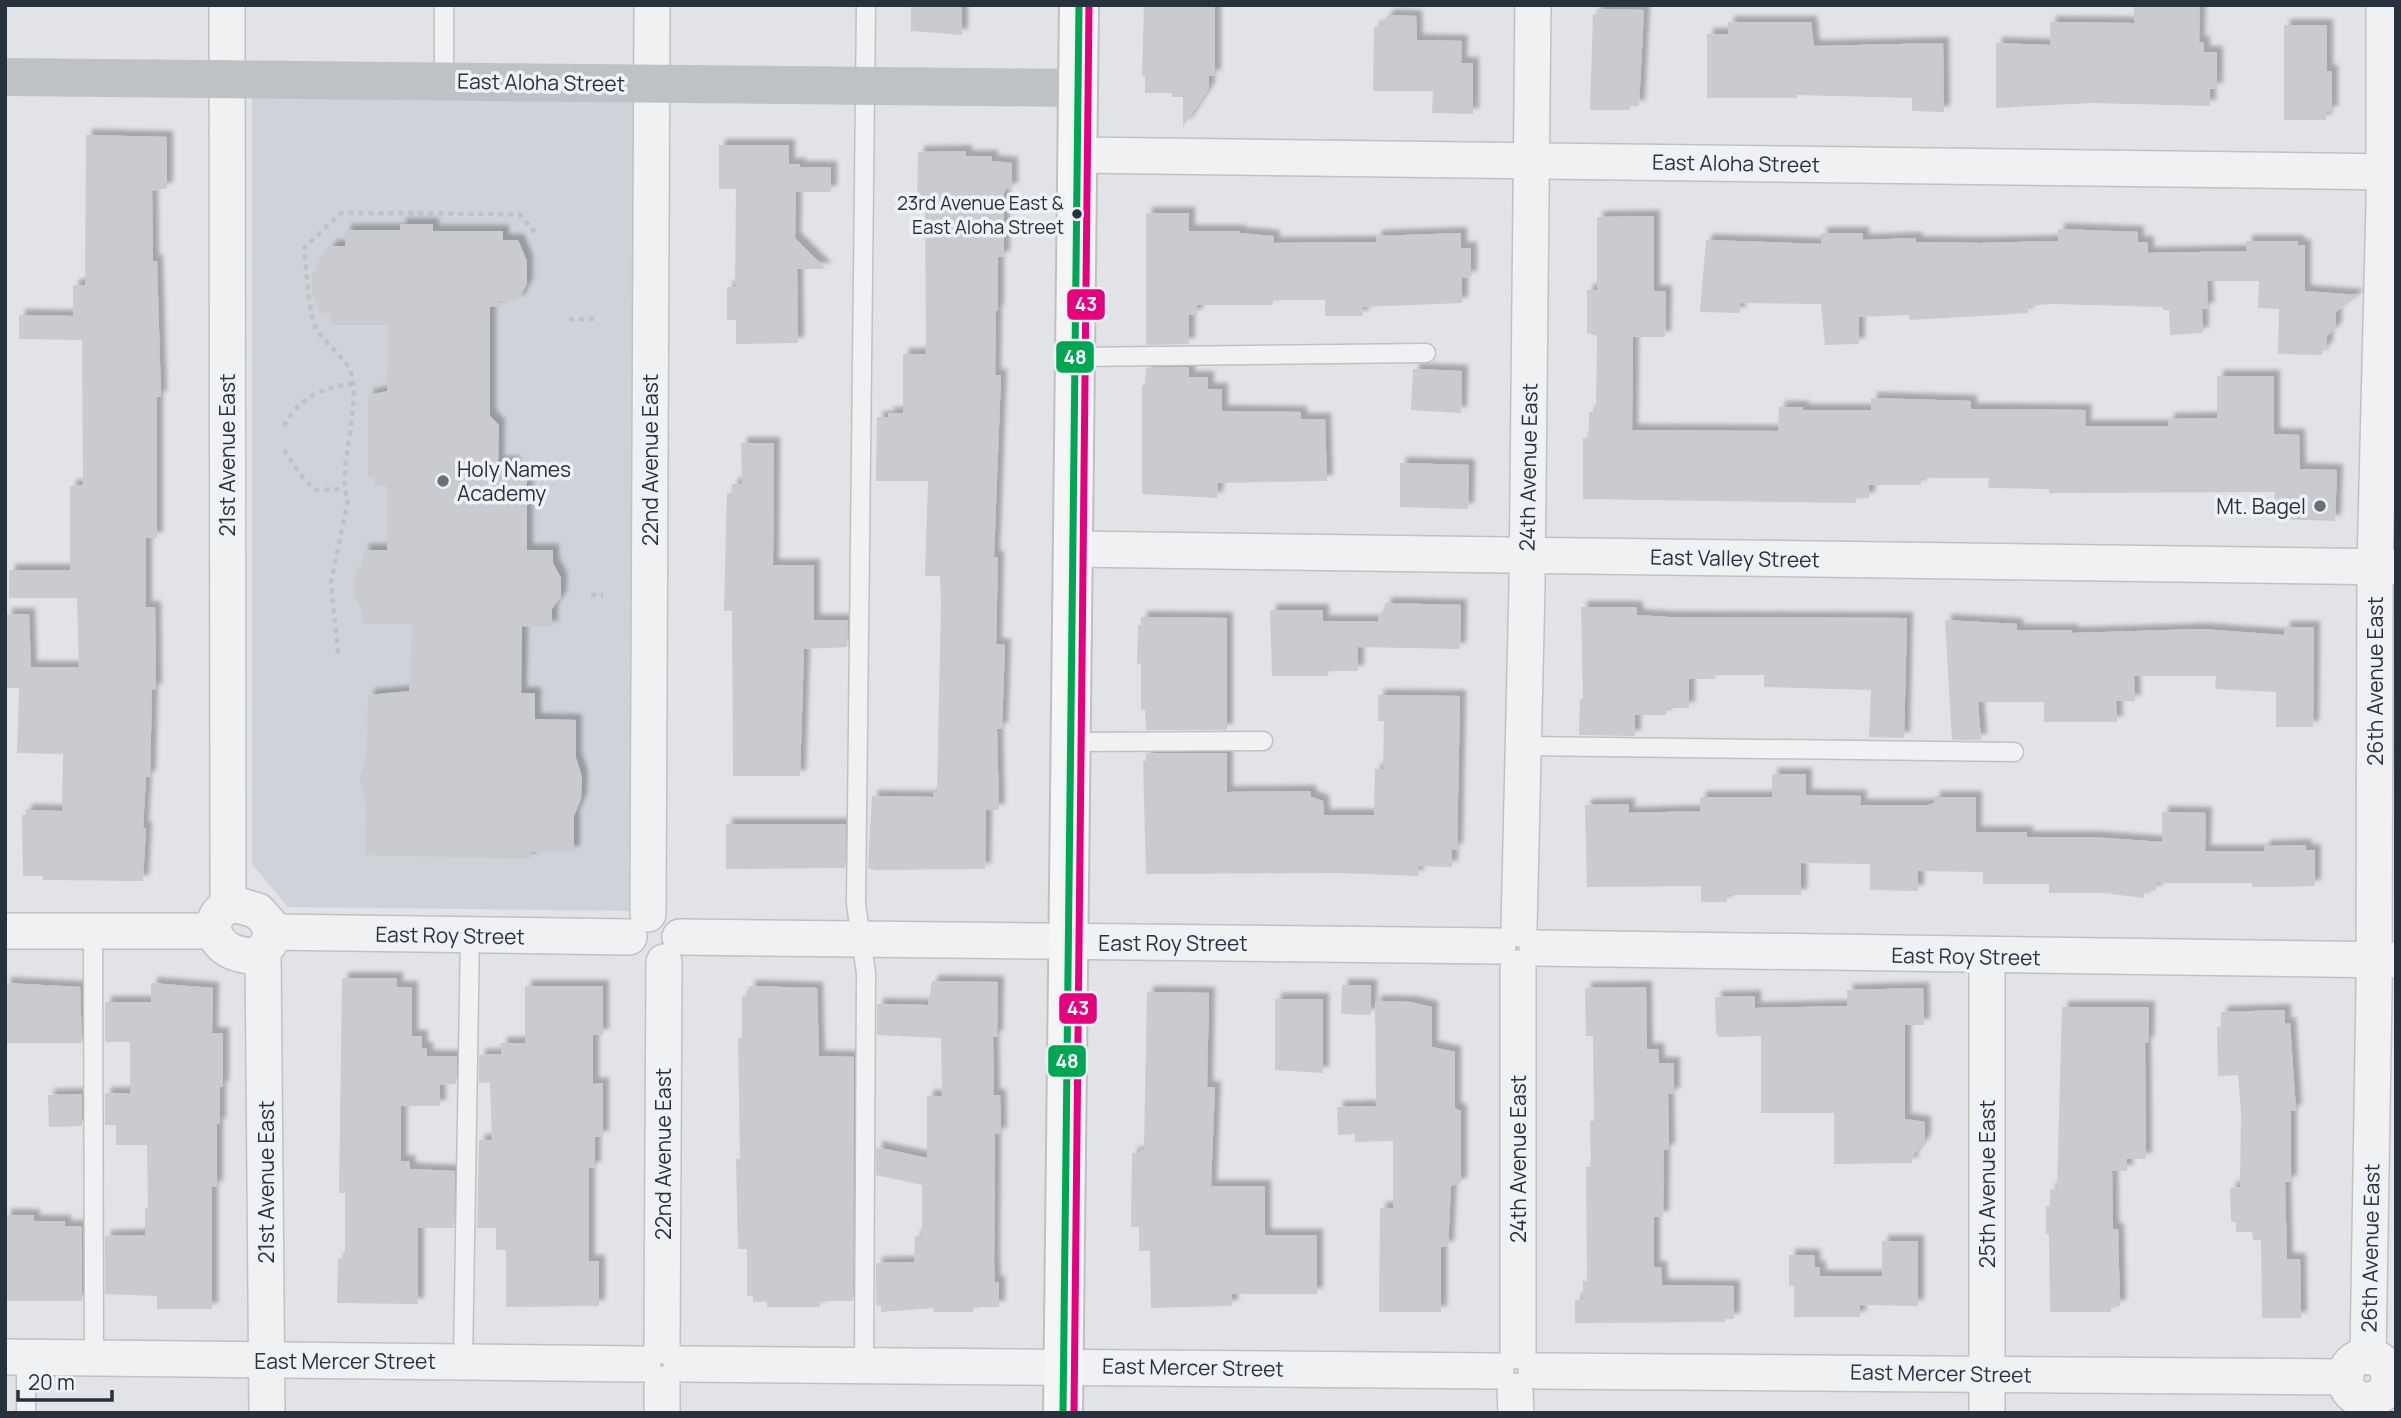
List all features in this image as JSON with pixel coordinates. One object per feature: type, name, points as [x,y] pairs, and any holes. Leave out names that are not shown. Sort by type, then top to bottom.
[{"type":"main road","points":[[1063,1413],[1079,5]]},
{"type":"street","name":"21st Avenue East","points":[[221,918],[227,5]]},
{"type":"street","name":"22nd Avenue East","points":[[638,925],[652,5]]},
{"type":"street","name":"24th Avenue East","points":[[1516,1379],[1518,948],[1524,746],[1533,5]]},
{"type":"street","name":"26th Avenue East","points":[[2372,1384],[2385,960],[2385,567],[2390,172],[2385,5]]},
{"type":"street","name":"East Aloha Street","points":[[5,77],[1078,88]]},
{"type":"street","name":"East Aloha Street","points":[[1077,155],[2390,172]]},
{"type":"street","name":"East Valley Street","points":[[1073,549],[2385,567]]},
{"type":"street","points":[[638,925],[667,916],[674,921],[672,950]]},
{"type":"street","points":[[5,932],[93,932],[221,918]]},
{"type":"street","name":"East Roy Street","points":[[221,918],[217,941],[234,954],[256,956],[267,942],[470,935],[638,925],[638,959],[654,964],[672,950],[860,939],[2385,960]]},
{"type":"street","name":"21st Avenue East","points":[[267,942],[267,1413]]},
{"type":"street","name":"22nd Avenue East","points":[[662,1374],[672,950]]},
{"type":"street","name":"25th Avenue East","points":[[1987,956],[1987,1413]]},
{"type":"street","name":"East Mercer Street","points":[[16,1357],[463,1362],[662,1374],[863,1363],[1516,1379],[1987,1374],[2372,1384]]},
{"type":"lane","points":[[444,5],[444,82]]},
{"type":"lane","points":[[863,1363],[866,973],[856,904],[866,5]]},
{"type":"lane","points":[[1075,357],[1426,353]]},
{"type":"lane","points":[[1071,742],[1263,741]]},
{"type":"lane","points":[[1524,746],[2014,752]]},
{"type":"lane","points":[[93,932],[94,1359]]},
{"type":"lane","points":[[463,1362],[470,935]]},
{"type":"lane","points":[[16,1357],[26,1413]]},
{"type":"path","points":[[338,653],[331,582],[348,500],[343,489],[351,436],[350,370],[314,327],[304,248],[341,213],[519,214],[538,236]]},
{"type":"path","points":[[569,319],[596,319]]},
{"type":"path","points":[[284,426],[305,400],[326,386],[351,384]]},
{"type":"path","points":[[284,450],[305,481],[316,490],[343,489]]},
{"type":"path","points":[[591,595],[603,595]]},
{"type":"shaded area","name":"Holy Names Academy","points":[[252,98],[638,98],[629,911],[288,907],[252,864]]},
{"type":"building","points":[[911,5],[962,5],[962,35],[911,31]]},
{"type":"building","points":[[1144,5],[1215,5],[1215,76],[1209,76],[1209,88],[1183,127],[1183,97],[1172,97],[1172,93],[1145,93],[1145,76],[1142,76]]},
{"type":"building","points":[[2134,5],[2200,5],[2199,42],[2204,42],[2204,52],[2217,52],[2217,89],[2210,89],[2210,106],[2092,103],[1996,108],[1996,43],[2050,45],[2050,22],[2134,23]]},
{"type":"building","points":[[1597,9],[1644,10],[1639,106],[1630,106],[1630,110],[1590,110],[1593,14],[1597,14]]},
{"type":"building","points":[[1388,15],[1416,16],[1417,40],[1462,41],[1461,63],[1473,63],[1473,114],[1432,113],[1433,91],[1373,91],[1374,27],[1380,27]]},
{"type":"building","points":[[1728,22],[1811,22],[1814,46],[1943,43],[1944,112],[1912,111],[1912,98],[1797,95],[1797,98],[1707,98],[1707,34],[1728,34]]},
{"type":"building","points":[[2284,25],[2327,25],[2327,71],[2332,71],[2332,112],[2326,112],[2326,120],[2284,120]]},
{"type":"building","points":[[86,135],[167,137],[167,188],[152,191],[161,397],[157,397],[157,538],[146,538],[146,607],[155,607],[156,690],[152,690],[150,777],[146,777],[143,881],[43,880],[43,876],[23,876],[22,815],[26,815],[26,810],[62,811],[63,754],[17,753],[19,688],[7,688],[6,614],[29,614],[31,667],[79,667],[77,598],[9,598],[9,570],[70,570],[70,486],[83,485],[82,340],[19,339],[19,315],[73,316],[73,285],[85,285]]},
{"type":"building","points":[[719,145],[789,145],[789,164],[800,164],[800,167],[831,167],[831,192],[796,192],[795,238],[826,269],[797,269],[798,343],[736,344],[736,320],[727,320],[727,287],[735,287],[736,189],[719,189]]},
{"type":"building","points":[[966,151],[966,156],[992,156],[992,161],[1012,163],[1012,189],[1006,189],[1004,193],[1004,257],[998,257],[996,311],[995,375],[1001,375],[994,557],[998,557],[996,644],[1005,645],[1002,729],[997,729],[999,810],[986,810],[985,869],[875,870],[868,868],[872,796],[933,797],[933,792],[937,792],[941,604],[940,576],[925,576],[928,481],[876,481],[877,417],[888,417],[888,413],[903,413],[903,354],[926,354],[925,204],[917,204],[918,152]]},
{"type":"building","points":[[1146,213],[1189,213],[1189,231],[1240,231],[1274,236],[1274,243],[1376,242],[1376,236],[1461,233],[1461,248],[1471,248],[1471,277],[1462,278],[1462,303],[1362,307],[1363,316],[1325,316],[1325,300],[1273,300],[1273,305],[1197,305],[1197,315],[1189,315],[1189,344],[1146,345]]},
{"type":"building","points":[[1654,216],[1654,291],[1666,291],[1665,337],[1633,337],[1632,430],[1778,431],[1779,407],[1803,407],[1803,410],[1871,410],[1871,398],[1971,401],[1971,409],[2086,410],[2085,426],[2168,426],[2168,419],[2217,418],[2217,376],[2274,376],[2274,434],[2299,435],[2300,469],[2337,470],[2335,521],[2274,519],[2275,492],[2049,493],[2049,489],[1988,488],[1989,478],[1921,478],[1921,485],[1869,485],[1869,498],[1856,498],[1856,503],[1583,499],[1583,438],[1589,438],[1589,412],[1596,412],[1597,336],[1587,333],[1587,290],[1597,290],[1597,217]]},
{"type":"building","points":[[400,224],[433,224],[433,231],[503,231],[503,240],[518,240],[527,261],[527,284],[518,301],[499,301],[499,307],[490,307],[490,416],[499,425],[498,462],[514,462],[513,480],[527,480],[527,550],[553,550],[553,563],[561,578],[561,597],[552,609],[552,627],[522,626],[521,693],[535,693],[535,719],[576,720],[576,758],[582,777],[581,799],[574,816],[574,852],[530,852],[531,859],[365,855],[366,806],[360,777],[367,751],[368,695],[409,691],[412,624],[362,624],[362,611],[354,596],[354,579],[363,561],[363,550],[387,550],[387,486],[374,486],[374,477],[368,477],[368,395],[387,391],[388,325],[331,325],[331,313],[321,313],[312,294],[312,274],[331,246],[345,246],[345,230],[400,230]]},
{"type":"building","points":[[2058,229],[2138,232],[2138,242],[2148,242],[2148,253],[2246,251],[2246,241],[2298,241],[2298,245],[2305,245],[2305,291],[2359,295],[2336,312],[2336,328],[2327,336],[2327,349],[2322,349],[2322,355],[2278,354],[2279,309],[2258,308],[2259,281],[2207,281],[2208,309],[2202,309],[2203,333],[2170,335],[2169,310],[2163,310],[2163,307],[2051,304],[2028,306],[2028,313],[1910,320],[1909,315],[1859,317],[1859,344],[1825,345],[1821,304],[1740,303],[1740,313],[1700,312],[1706,240],[1821,244],[1821,233],[1863,233],[1863,240],[1916,238],[1916,242],[1980,243],[2058,241]]},
{"type":"building","points":[[1189,367],[1189,377],[1208,377],[1208,389],[1222,389],[1222,411],[1301,412],[1301,419],[1325,419],[1327,481],[1218,483],[1217,498],[1142,494],[1142,385],[1145,385],[1146,368]]},
{"type":"building","points":[[1413,369],[1462,371],[1461,413],[1411,410]]},
{"type":"building","points":[[741,443],[774,443],[773,565],[814,565],[814,620],[848,620],[847,647],[804,649],[800,776],[733,776],[732,611],[724,611],[726,524],[727,493],[732,493],[732,484],[742,484]]},
{"type":"building","points":[[1400,463],[1469,465],[1468,509],[1400,507]]},
{"type":"building","points":[[1385,603],[1461,605],[1460,649],[1358,647],[1358,671],[1328,671],[1328,676],[1272,676],[1270,610],[1323,610],[1323,621],[1378,621],[1379,613],[1384,613]]},
{"type":"building","points":[[1581,607],[1637,607],[1637,615],[1668,617],[1907,618],[1904,738],[1869,737],[1871,690],[1764,687],[1764,675],[1715,675],[1715,679],[1689,679],[1689,708],[1666,708],[1666,715],[1635,715],[1635,736],[1579,735],[1580,699],[1583,699]]},
{"type":"building","points":[[1141,617],[1227,618],[1227,730],[1146,730],[1145,710],[1141,710],[1141,664],[1137,664],[1138,625],[1141,625]]},
{"type":"building","points":[[1945,620],[2017,624],[2017,630],[2072,630],[2072,633],[2201,629],[2284,635],[2284,627],[2314,627],[2313,727],[2276,727],[2276,692],[2215,689],[2216,676],[2134,676],[2135,701],[2116,701],[2117,722],[2044,722],[2044,702],[1978,702],[1981,740],[1952,740]]},
{"type":"building","points":[[1378,695],[1460,696],[1457,850],[1452,849],[1452,867],[1419,866],[1418,876],[1339,873],[1146,874],[1143,761],[1146,761],[1146,753],[1227,753],[1227,792],[1310,791],[1311,797],[1323,801],[1324,815],[1374,815],[1375,769],[1383,769],[1384,721],[1378,721]]},
{"type":"building","points":[[1772,774],[1806,774],[1806,795],[1861,796],[1860,805],[1928,805],[1934,803],[1934,797],[1976,797],[1976,832],[2027,832],[2027,837],[2092,837],[2162,842],[2162,812],[2206,813],[2205,851],[2264,851],[2264,846],[2306,845],[2306,850],[2315,850],[2315,882],[2314,886],[2276,887],[2252,887],[2252,883],[2156,883],[2156,891],[2144,891],[2144,898],[2104,893],[2049,893],[2049,884],[1983,884],[1983,872],[1918,871],[1918,891],[1870,890],[1870,864],[1801,863],[1801,895],[1727,895],[1727,902],[1701,902],[1701,886],[1587,887],[1585,805],[1629,804],[1629,813],[1700,811],[1700,797],[1772,797]]},
{"type":"building","points":[[726,824],[846,824],[845,868],[726,869]]},
{"type":"building","points":[[342,978],[397,978],[397,987],[412,987],[412,1036],[422,1036],[422,1048],[427,1048],[427,1056],[457,1056],[456,1084],[440,1085],[440,1106],[401,1106],[401,1161],[409,1161],[410,1169],[455,1171],[454,1228],[418,1228],[418,1304],[337,1303],[338,1259],[345,1259],[345,1193],[339,1193]]},
{"type":"building","points":[[932,981],[998,982],[997,1037],[993,1037],[994,1095],[1000,1095],[1001,1134],[995,1134],[994,1262],[995,1282],[999,1282],[999,1307],[973,1307],[973,1312],[933,1312],[933,1308],[881,1312],[881,1306],[877,1306],[876,1301],[876,1263],[914,1262],[915,1236],[922,1236],[922,1185],[876,1175],[876,1147],[927,1158],[927,1096],[942,1096],[941,1038],[877,1035],[877,1004],[928,1005]]},
{"type":"building","points":[[5,983],[80,987],[82,1043],[5,1043]]},
{"type":"building","points":[[151,983],[213,988],[212,1033],[223,1033],[223,1087],[220,1087],[220,1124],[217,1124],[217,1187],[212,1187],[212,1309],[157,1309],[157,1296],[105,1294],[105,1236],[145,1235],[145,1208],[148,1208],[147,1145],[116,1145],[116,1125],[105,1125],[105,1093],[130,1093],[130,1042],[105,1042],[105,1002],[151,1002]]},
{"type":"building","points":[[1342,985],[1371,985],[1371,1015],[1341,1014]]},
{"type":"building","points":[[525,986],[603,986],[603,1035],[593,1035],[593,1084],[603,1083],[603,1137],[595,1137],[595,1168],[589,1168],[589,1261],[599,1261],[599,1306],[506,1307],[506,1250],[496,1250],[496,1228],[477,1228],[479,1140],[492,1140],[490,1082],[479,1083],[479,1055],[501,1054],[501,1043],[525,1043]]},
{"type":"building","points":[[749,986],[817,988],[819,1056],[854,1057],[853,1301],[820,1301],[820,1307],[767,1307],[767,1302],[753,1302],[753,1296],[747,1296],[747,1249],[738,1249],[736,1159],[740,1159],[738,1038],[742,1038],[742,996],[749,996]]},
{"type":"building","points":[[1646,987],[1647,1049],[1658,1049],[1659,1063],[1674,1063],[1674,1094],[1668,1094],[1669,1150],[1664,1150],[1663,1217],[1654,1217],[1654,1267],[1661,1267],[1662,1285],[1734,1286],[1734,1319],[1725,1319],[1725,1322],[1575,1323],[1575,1300],[1583,1299],[1583,1281],[1587,1281],[1586,1167],[1591,1167],[1590,1121],[1594,1121],[1593,1036],[1586,1036],[1585,988]]},
{"type":"building","points":[[1923,988],[1924,1025],[1905,1025],[1905,1119],[1925,1122],[1925,1140],[1912,1157],[1912,1163],[1834,1164],[1834,1113],[1761,1113],[1761,1036],[1720,1037],[1716,1034],[1715,997],[1755,996],[1755,1008],[1847,1006],[1847,990]]},
{"type":"building","points":[[1147,992],[1209,993],[1207,1087],[1215,1087],[1211,1186],[1265,1186],[1265,1235],[1317,1235],[1317,1294],[1232,1294],[1232,1306],[1151,1308],[1150,1251],[1139,1251],[1139,1227],[1131,1227],[1132,1153],[1140,1153],[1140,1149],[1144,1149]]},
{"type":"building","points":[[1275,999],[1323,999],[1323,1073],[1275,1070]]},
{"type":"building","points":[[1375,1001],[1411,1002],[1432,1007],[1432,1047],[1455,1052],[1455,1108],[1461,1111],[1461,1183],[1451,1186],[1448,1247],[1441,1247],[1441,1312],[1379,1312],[1380,1208],[1393,1208],[1393,1141],[1355,1142],[1355,1134],[1338,1135],[1337,1107],[1376,1106]]},
{"type":"building","points":[[2062,1007],[2149,1007],[2148,1043],[2145,1043],[2146,1159],[2127,1159],[2127,1171],[2112,1171],[2113,1229],[2118,1229],[2120,1306],[2111,1306],[2111,1312],[2050,1312],[2046,1206],[2050,1206],[2050,1189],[2057,1189]]},
{"type":"building","points":[[2285,1010],[2285,1024],[2290,1023],[2296,1111],[2291,1111],[2291,1182],[2285,1182],[2287,1259],[2300,1259],[2301,1318],[2262,1318],[2261,1240],[2253,1240],[2252,1232],[2236,1232],[2236,1222],[2231,1222],[2230,1188],[2240,1187],[2241,1112],[2238,1075],[2218,1076],[2217,1027],[2221,1027],[2221,1012]]},
{"type":"building","points":[[82,1094],[82,1126],[49,1127],[48,1095]]},
{"type":"building","points":[[5,1215],[34,1215],[34,1221],[65,1221],[65,1226],[82,1226],[82,1301],[5,1301]]},
{"type":"building","points":[[1882,1241],[1918,1241],[1918,1306],[1860,1305],[1860,1317],[1794,1317],[1794,1286],[1789,1286],[1789,1255],[1814,1255],[1815,1267],[1820,1267],[1820,1276],[1882,1276]]},
{"type":"transit line","name":"48","points":[[1063,1413],[1079,5]]},
{"type":"transit line","name":"43","points":[[1074,1413],[1089,5]]},
{"type":"place","name":"23rd Avenue East & East Aloha Street","points":[[1077,214]]},
{"type":"place","name":"Holy Names Academy","points":[[443,481]]},
{"type":"place","name":"Mt. Bagel","points":[[2320,506]]}]
